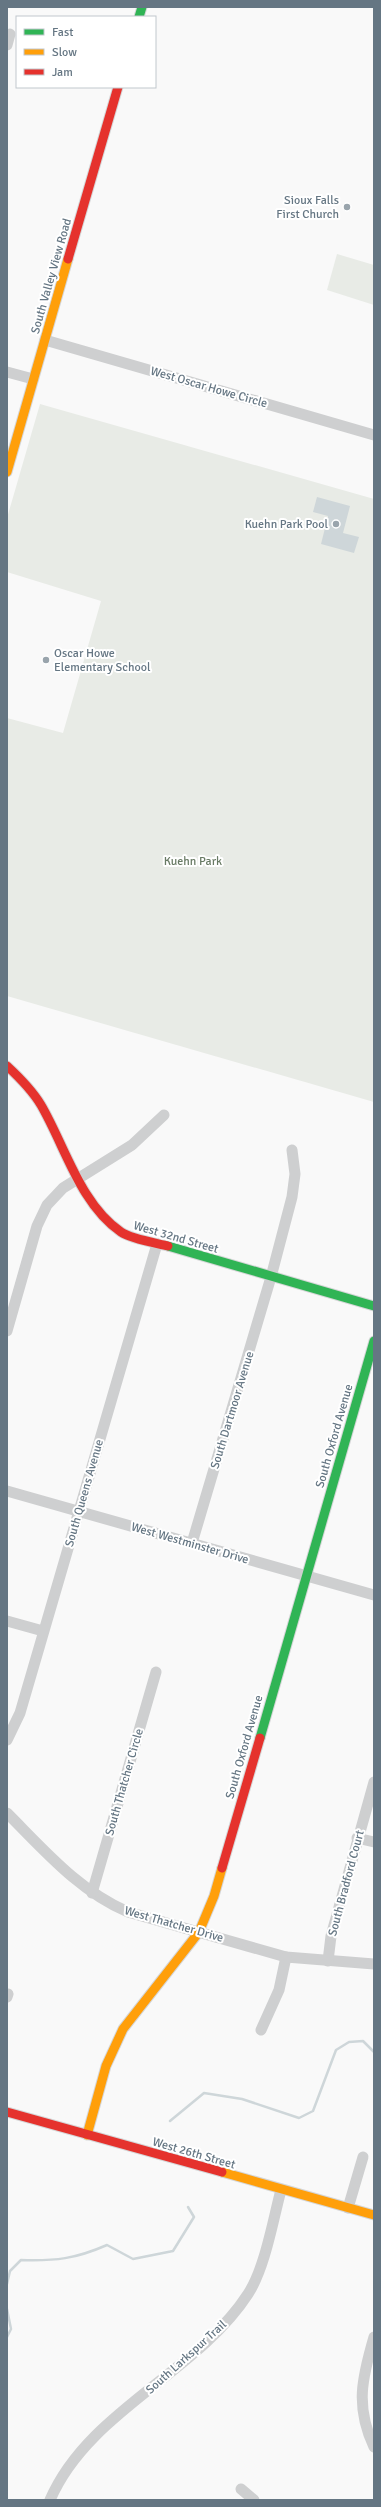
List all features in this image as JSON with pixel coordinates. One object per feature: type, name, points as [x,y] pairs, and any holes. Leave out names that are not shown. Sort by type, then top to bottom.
[{"type":"street","name":"South Valley View Road","points":[[7,472],[118,88]]},
{"type":"street","name":"West Oscar Howe Circle","points":[[45,340],[374,434]]},
{"type":"street","points":[[7,372],[33,379]]},
{"type":"street","name":"West 32nd Street","points":[[7,1066],[35,1096],[78,1178],[108,1223],[122,1233],[374,1306]]},
{"type":"street","points":[[7,1331],[42,1214],[63,1188],[132,1145],[164,1114]]},
{"type":"street","name":"South Dartmoor Avenue","points":[[192,1543],[271,1277],[292,1197],[295,1174],[292,1150]]},
{"type":"street","name":"South Queens Avenue","points":[[7,1740],[20,1713],[157,1244]]},
{"type":"street","name":"South Oxford Avenue","points":[[87,2135],[106,2066],[123,2029],[199,1932],[214,1896],[374,1341]]},
{"type":"street","name":"West Westminster Drive","points":[[7,1491],[374,1595]]},
{"type":"street","points":[[7,1621],[43,1631]]},
{"type":"street","name":"South Thatcher Circle","points":[[92,1893],[156,1672]]},
{"type":"street","name":"South Bradford Court","points":[[328,1961],[332,1936],[357,1838],[374,1782]]},
{"type":"street","name":"West Thatcher Drive","points":[[7,1814],[73,1877],[92,1893],[128,1912],[286,1957],[374,1964]]},
{"type":"street","points":[[357,1838],[374,1842]]},
{"type":"street","points":[[261,2030],[278,1990],[286,1957]]},
{"type":"street","name":"West 26th Street","points":[[7,2112],[374,2215]]},
{"type":"street","points":[[348,2208],[363,2157]]},
{"type":"street","name":"South Larkspur Trail","points":[[51,2500],[62,2476],[76,2456],[99,2433],[220,2328],[239,2307],[250,2292],[258,2272],[281,2190]]},
{"type":"street","points":[[374,2337],[364,2372],[361,2392],[364,2418],[374,2447]]},
{"type":"street","points":[[241,2488],[254,2500]]},
{"type":"green space","points":[[337,254],[374,265],[374,305],[327,290]]},
{"type":"green space","name":"Kuehn Park","points":[[40,404],[374,499],[374,1102],[7,996],[7,718],[63,733],[101,601],[7,572],[7,518]]},
{"type":"shaded area","name":"Kuehn Park Pool","points":[[317,497],[350,506],[343,533],[359,537],[354,553],[321,544],[328,516],[313,512]]},
{"type":"waterway","points":[[170,2121],[204,2093],[242,2099],[299,2118],[313,2111],[336,2050],[349,2042],[363,2041],[374,2052]]},
{"type":"waterway","points":[[7,2284],[10,2271],[21,2260],[65,2258],[96,2250],[107,2245],[133,2259],[173,2251],[194,2217],[188,2207]]},
{"type":"waterway","points":[[7,2309],[11,2329],[7,2337]]},
{"type":"traffic: fast","points":[[139,16],[142,7]]},
{"type":"traffic: fast","points":[[168,1246],[374,1306]]},
{"type":"traffic: fast","points":[[260,1738],[374,1341]]},
{"type":"traffic: slow","points":[[7,472],[68,259]]},
{"type":"traffic: slow","points":[[87,2135],[106,2066],[123,2029],[199,1932],[214,1896],[222,1868]]},
{"type":"traffic: slow","points":[[222,2172],[374,2215]]},
{"type":"traffic: jam","points":[[68,259],[118,88]]},
{"type":"traffic: jam","points":[[7,1066],[34,1094],[50,1121],[84,1190],[107,1220],[125,1234],[137,1239],[168,1246]]},
{"type":"traffic: jam","points":[[222,1868],[260,1738]]},
{"type":"traffic: jam","points":[[7,2112],[222,2172]]},
{"type":"place","name":"Sioux Falls First Church","points":[[347,207]]},
{"type":"place","name":"Kuehn Park Pool","points":[[336,524]]},
{"type":"place","name":"Oscar Howe Elementary School","points":[[46,660]]}]
